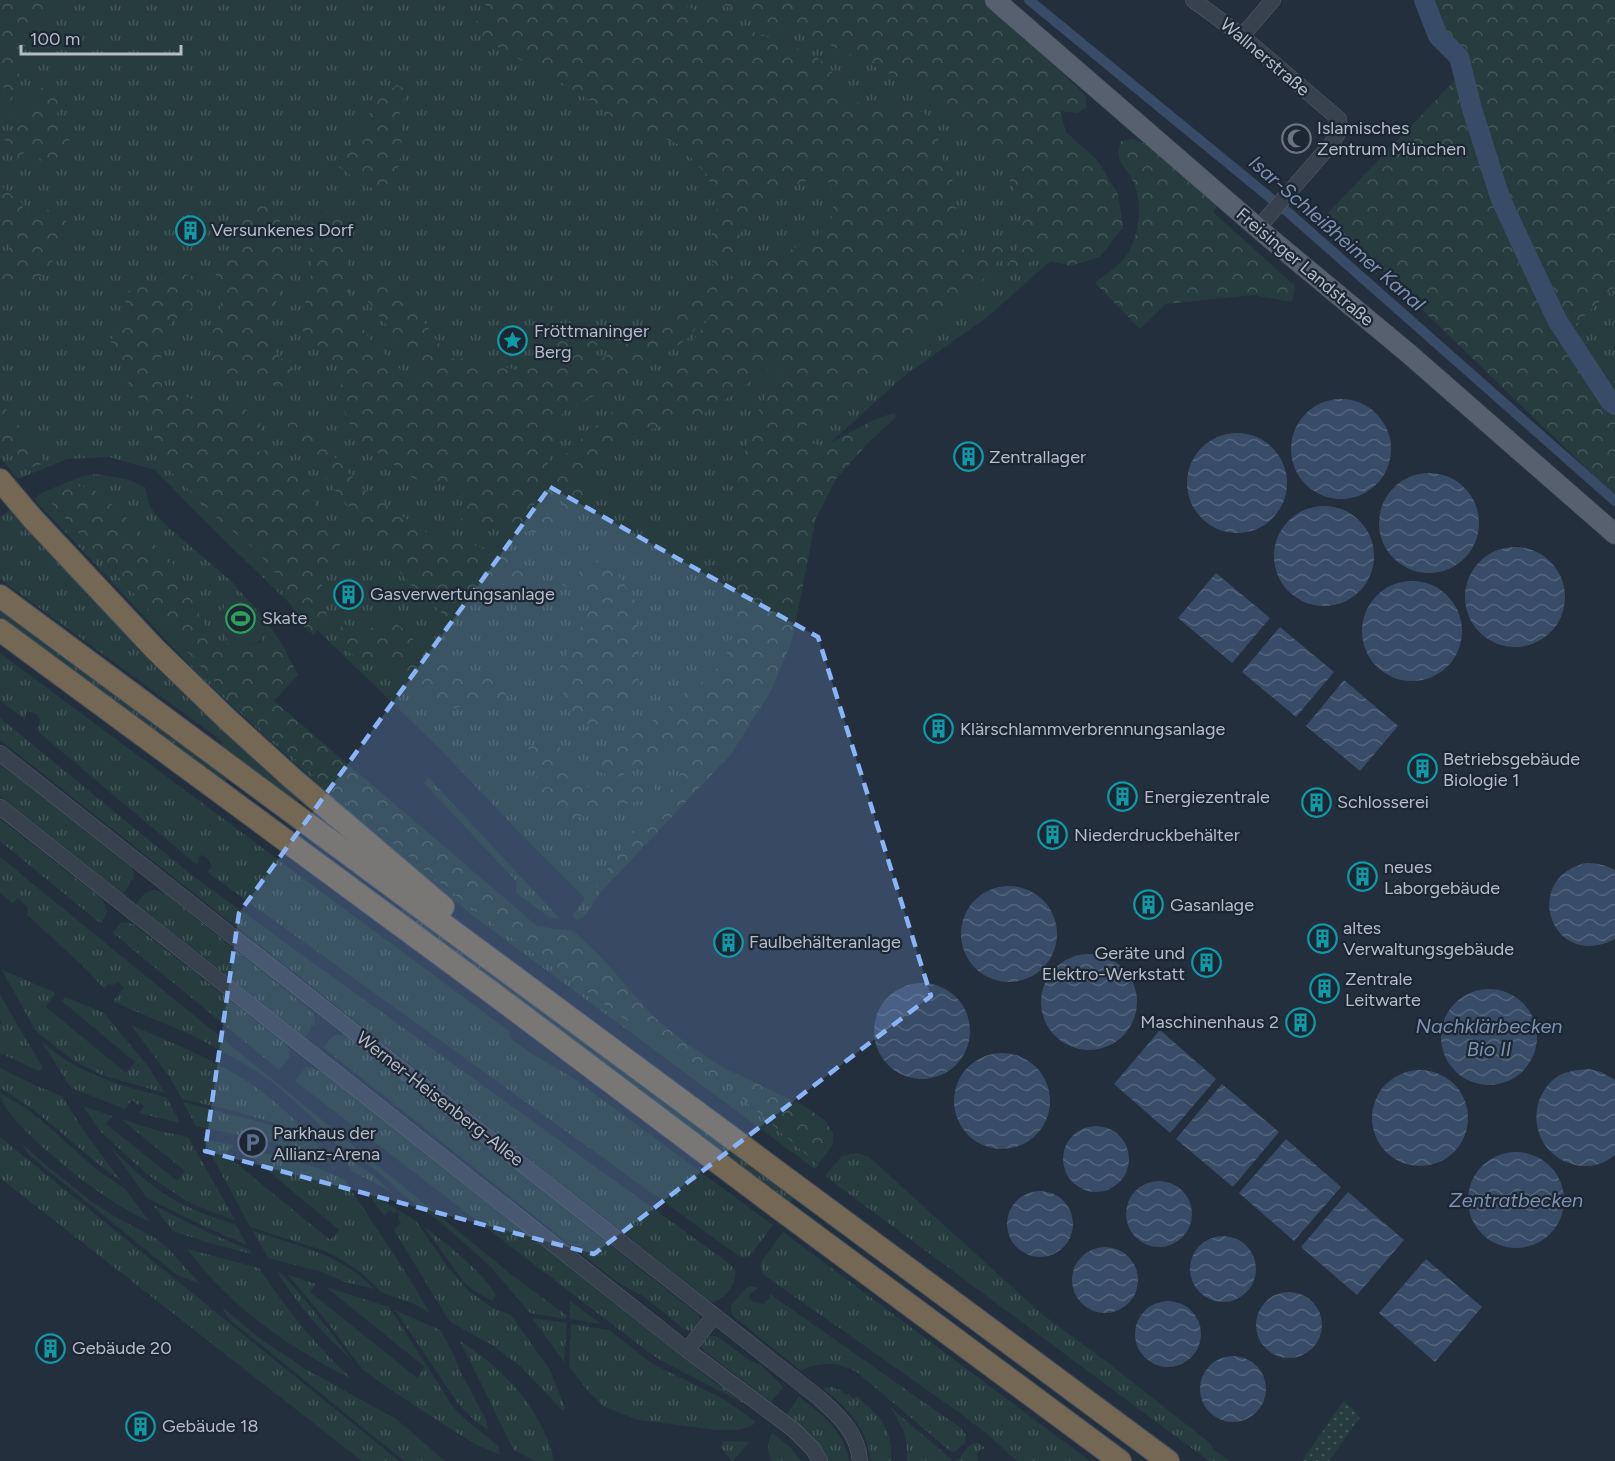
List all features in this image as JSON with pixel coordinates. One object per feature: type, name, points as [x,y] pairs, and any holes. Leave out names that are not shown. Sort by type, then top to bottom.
[{"type":"highway","points":[[0,480],[33,519],[154,648],[227,719],[435,901],[532,975],[547,1002]]},
{"type":"highway","points":[[0,596],[1168,1461]]},
{"type":"highway","points":[[0,630],[493,993],[778,1208],[1120,1461]]},
{"type":"main road","name":"Freisinger Landstraße","points":[[995,0],[1258,228],[1416,360],[1615,534]]},
{"type":"street","name":"Wallnerstraße","points":[[1193,0],[1242,36],[1339,119],[1340,130],[1332,142],[1258,228]]},
{"type":"street","points":[[1242,36],[1273,0]]},
{"type":"street","name":"Werner-Heisenberg-Allee","points":[[0,753],[819,1398],[849,1428],[859,1452],[860,1461]]},
{"type":"street","points":[[0,807],[687,1350],[794,1430],[813,1449],[820,1461]]},
{"type":"street","points":[[687,1350],[714,1316]]},
{"type":"highlighted area","points":[[550,487],[818,637],[931,996],[594,1254],[205,1151],[239,913]]},
{"type":"green space","points":[[0,0],[877,0],[987,84],[1064,249],[986,318],[904,376],[798,472],[698,761],[598,890],[600,893],[588,912],[577,920],[573,915],[585,898],[438,747],[155,470],[109,457],[67,459],[18,479],[0,458]]},
{"type":"green space","points":[[0,0],[58,0],[34,38],[23,48],[16,63],[21,82],[6,106],[0,103],[0,98],[4,93],[3,76],[0,73]]},
{"type":"green space","points":[[480,0],[674,0],[706,15],[806,52],[828,67],[843,93],[852,101],[924,112],[935,127],[945,167],[951,168],[960,244],[973,265],[1003,239],[1009,239],[1001,258],[953,309],[886,365],[806,426],[807,436],[814,444],[824,446],[872,421],[896,414],[895,418],[870,441],[836,479],[816,518],[792,640],[772,689],[732,753],[600,893],[596,887],[624,844],[678,782],[680,771],[674,761],[662,759],[615,778],[600,772],[589,760],[590,755],[608,751],[624,742],[685,693],[707,679],[724,661],[733,634],[734,513],[740,468],[753,423],[769,389],[781,375],[773,366],[696,419],[678,421],[649,430],[622,443],[584,471],[556,507],[546,512],[541,510],[540,495],[547,478],[580,440],[660,373],[690,344],[707,320],[730,277],[787,252],[819,234],[831,220],[835,198],[825,174],[798,184],[770,200],[739,234],[747,255],[743,261],[735,254],[727,259],[727,267],[719,268],[712,264],[712,233],[717,210],[708,176],[678,144],[610,116],[579,93],[496,46],[472,28],[487,6]]},
{"type":"green space","points":[[713,0],[988,0],[1086,96],[1086,108],[1077,113],[1060,111],[1066,132],[1097,160],[1118,194],[1123,227],[1100,257],[1070,266],[1040,258],[1002,274],[1019,245],[1024,214],[1004,167],[967,124],[933,95],[820,40],[734,10]]},
{"type":"green space","points":[[1425,0],[1615,0],[1615,287],[1571,329],[1615,384],[1615,496],[1325,216],[1457,78]]},
{"type":"green space","points":[[397,85],[407,90],[398,119],[402,130],[401,154],[395,183],[370,188],[339,167],[360,127],[381,97]]},
{"type":"green space","points":[[45,86],[55,94],[58,103],[57,118],[70,142],[64,165],[51,166],[25,152],[16,160],[4,139],[0,142],[0,127],[4,134],[9,132],[15,134],[16,125],[10,119],[19,110],[37,102],[37,91]]},
{"type":"green space","points":[[1133,139],[1148,145],[1218,205],[1213,212],[1295,286],[1292,302],[1253,295],[1166,304],[1140,329],[1095,283],[1124,259],[1137,231],[1139,209],[1136,188],[1120,162],[1118,154],[1121,141]]},
{"type":"green space","points":[[0,184],[22,203],[23,212],[17,226],[0,250]]},
{"type":"green space","points":[[258,202],[280,207],[280,226],[284,242],[284,278],[266,340],[301,377],[301,389],[289,389],[273,383],[228,380],[210,365],[212,335],[221,307],[220,294],[214,279],[231,247],[247,205]]},
{"type":"green space","points":[[29,206],[44,207],[66,221],[66,243],[52,256],[53,268],[29,284],[20,281],[5,287],[0,299],[0,261],[17,235]]},
{"type":"green space","points":[[322,209],[362,226],[345,239],[350,306],[369,338],[415,384],[422,367],[368,303],[369,264],[407,298],[449,358],[477,359],[524,372],[543,336],[567,323],[599,325],[593,363],[645,334],[690,300],[717,284],[719,288],[704,318],[688,338],[625,383],[569,406],[558,419],[545,476],[534,498],[535,508],[538,513],[546,516],[558,510],[582,478],[592,487],[584,502],[563,519],[535,533],[461,520],[463,483],[414,479],[354,436],[339,396],[344,371],[300,328],[311,274],[309,227]]},
{"type":"green space","points":[[181,272],[198,281],[199,297],[196,305],[171,322],[161,344],[162,388],[204,405],[245,409],[260,421],[261,432],[253,438],[258,452],[274,448],[307,485],[320,515],[341,544],[323,569],[321,596],[327,616],[314,635],[297,621],[285,584],[257,551],[216,517],[162,463],[148,410],[127,381],[110,341],[135,310],[121,298],[137,287]]},
{"type":"green space","points":[[1615,287],[1615,384],[1570,329]]},
{"type":"green space","points":[[0,401],[34,443],[45,463],[26,469],[10,452],[0,438]]},
{"type":"green space","points":[[280,405],[297,414],[362,488],[430,535],[515,555],[528,588],[489,583],[446,617],[408,582],[291,434]]},
{"type":"green space","points":[[96,474],[126,479],[145,487],[154,513],[232,582],[268,623],[283,646],[254,645],[261,642],[265,629],[256,616],[236,597],[223,609],[228,643],[214,642],[171,561],[85,487],[60,485]]},
{"type":"green space","points":[[60,485],[85,487],[100,493],[171,561],[214,642],[283,646],[298,675],[274,701],[536,925],[569,930],[577,934],[600,956],[654,1017],[687,1044],[726,1069],[804,1106],[825,1120],[833,1134],[833,1141],[832,1146],[818,1165],[725,1083],[630,1023],[481,915],[364,819],[244,714],[42,493]]},
{"type":"green space","points":[[42,493],[244,714],[364,819],[481,915],[630,1023],[725,1083],[818,1165],[815,1169],[472,915],[346,810],[202,678],[34,499]]},
{"type":"green space","points":[[11,509],[123,631],[299,800],[295,803],[222,747],[222,741],[0,579],[0,517]]},
{"type":"green space","points":[[605,555],[637,604],[638,694],[601,734],[572,712],[555,676],[577,636],[592,601],[561,584]]},
{"type":"green space","name":"Skate","points":[[230,594],[254,614],[265,629],[260,641],[251,645],[228,643],[224,604]]},
{"type":"green space","points":[[0,609],[228,778],[224,783],[0,617]]},
{"type":"green space","points":[[384,616],[404,629],[435,664],[456,665],[473,677],[487,666],[505,690],[509,716],[493,701],[450,709],[428,699],[406,676],[378,659],[359,660],[346,650],[340,630],[343,621],[354,634],[367,632]]},
{"type":"green space","points":[[0,653],[509,1031],[510,1038],[573,1078],[773,1225],[750,1256],[741,1257],[736,1254],[207,872],[212,867],[206,857],[202,855],[199,857],[197,865],[35,729],[40,720],[36,714],[29,711],[26,713],[25,720],[0,700]]},
{"type":"green space","points":[[0,718],[193,876],[730,1264],[735,1269],[735,1274],[730,1290],[722,1298],[712,1302],[707,1299],[0,740]]},
{"type":"green space","points":[[556,742],[590,790],[657,778],[652,797],[561,822],[541,791],[528,747]]},
{"type":"green space","points":[[0,763],[130,866],[134,872],[133,880],[130,881],[123,894],[0,797]]},
{"type":"green space","points":[[429,778],[560,919],[549,917],[516,893],[517,882],[424,783]]},
{"type":"green space","points":[[0,819],[102,899],[107,911],[105,918],[100,923],[0,841]]},
{"type":"green space","points":[[0,857],[513,1276],[567,1316],[566,1319],[530,1313],[492,1268],[477,1254],[355,1154],[336,1144],[312,1117],[274,1083],[196,1037],[114,1002],[124,988],[118,982],[113,985],[108,984],[104,988],[27,915],[28,907],[18,898],[13,903],[0,893]]},
{"type":"green space","points":[[153,890],[168,896],[312,1011],[315,1026],[311,1025],[305,1037],[136,904],[145,893]]},
{"type":"green space","points":[[403,908],[794,1198],[790,1202],[399,913]]},
{"type":"green space","points":[[121,922],[133,924],[286,1044],[290,1057],[279,1070],[113,933]]},
{"type":"green space","points":[[2,970],[54,992],[46,1007],[126,1073],[135,1062],[62,1001],[65,997],[104,1013],[147,1065],[165,1093],[102,1075],[74,1061],[35,1030]]},
{"type":"green space","points":[[0,995],[43,1068],[39,1071],[0,1053],[0,1025],[2,1022],[0,1020]]},
{"type":"green space","points":[[131,1025],[227,1069],[276,1103],[308,1133],[238,1112],[182,1099],[169,1076]]},
{"type":"green space","points":[[338,1034],[349,1037],[697,1314],[700,1317],[699,1325],[693,1331],[685,1330],[643,1296],[618,1283],[323,1047]]},
{"type":"green space","points":[[42,1042],[69,1062],[96,1076],[167,1098],[180,1123],[139,1113],[144,1106],[132,1100],[125,1109],[71,1088]]},
{"type":"green space","points":[[306,1067],[312,1067],[324,1073],[714,1382],[746,1401],[745,1404],[647,1351],[295,1081]]},
{"type":"green space","points":[[0,1068],[63,1097],[81,1127],[120,1180],[47,1120],[0,1088]]},
{"type":"green space","points":[[0,1093],[24,1107],[97,1170],[125,1189],[150,1222],[105,1196],[58,1161],[13,1116],[3,1103]]},
{"type":"green space","points":[[183,1102],[278,1127],[313,1139],[331,1161],[271,1142],[196,1126]]},
{"type":"green space","points":[[83,1106],[112,1116],[106,1124],[177,1181],[185,1171],[121,1119],[188,1137],[235,1220],[185,1200],[148,1175],[100,1131]]},
{"type":"green space","points":[[0,1137],[399,1461],[362,1461],[0,1178]]},
{"type":"green space","points":[[203,1139],[234,1145],[226,1155],[330,1240],[339,1230],[243,1150],[275,1155],[344,1179],[430,1313],[414,1304],[381,1292],[362,1273],[337,1257],[250,1227]]},
{"type":"green space","points":[[22,1144],[92,1202],[157,1239],[200,1284],[177,1275],[29,1155]]},
{"type":"green space","points":[[112,1149],[166,1195],[197,1211],[236,1225],[247,1245],[147,1198]]},
{"type":"green space","points":[[340,1153],[373,1175],[390,1191],[352,1171]]},
{"type":"green space","points":[[856,1153],[869,1157],[1043,1315],[1107,1362],[1211,1444],[1213,1449],[1229,1461],[1209,1461],[825,1176],[842,1156]]},
{"type":"green space","points":[[367,1191],[416,1221],[447,1266],[469,1291],[489,1306],[511,1315],[550,1370],[565,1408],[563,1411],[521,1367],[494,1346],[450,1322],[394,1230],[401,1223],[398,1218],[400,1215],[397,1211],[394,1214],[390,1210],[384,1216]]},
{"type":"green space","points":[[153,1205],[209,1233],[250,1250],[252,1254],[173,1231]]},
{"type":"green space","points":[[424,1227],[464,1258],[482,1277],[496,1296],[492,1301],[471,1289],[463,1281]]},
{"type":"green space","points":[[253,1231],[333,1259],[362,1277],[374,1289],[268,1258]]},
{"type":"green space","points":[[783,1232],[1090,1461],[1017,1461],[960,1413],[764,1275],[761,1268],[762,1261]]},
{"type":"green space","points":[[187,1249],[259,1268],[302,1326],[352,1379],[296,1348],[261,1323],[214,1281]]},
{"type":"green space","points":[[277,1272],[282,1274],[306,1301],[352,1360],[312,1319]]},
{"type":"green space","points":[[288,1275],[316,1284],[310,1292],[417,1378],[425,1367],[326,1287],[389,1307],[453,1407],[498,1446],[500,1455],[475,1444],[454,1431],[362,1369],[325,1319]]},
{"type":"green space","points":[[750,1286],[758,1288],[750,1294],[749,1297],[753,1302],[763,1304],[769,1299],[770,1294],[962,1429],[966,1435],[965,1443],[954,1452],[949,1450],[851,1369],[823,1364],[801,1371],[732,1315],[731,1305]]},
{"type":"green space","points":[[570,1301],[601,1324],[570,1319]]},
{"type":"green space","points":[[222,1307],[262,1340],[307,1370],[396,1419],[445,1461],[404,1461],[229,1319]]},
{"type":"green space","points":[[395,1310],[440,1330],[486,1420],[488,1430],[475,1421],[457,1402]]},
{"type":"green space","points":[[532,1318],[567,1323],[564,1362]]},
{"type":"green space","points":[[571,1324],[609,1330],[651,1363],[725,1400],[756,1422],[750,1427],[737,1430],[718,1430],[638,1420],[603,1406],[569,1367]]},
{"type":"green space","points":[[716,1336],[751,1361],[761,1365],[783,1387],[771,1402],[704,1351],[700,1345],[702,1339]]},
{"type":"green space","points":[[460,1341],[491,1364],[519,1392],[541,1425],[554,1461],[535,1461],[514,1450]]},
{"type":"green space","points":[[832,1387],[846,1395],[848,1393],[854,1399],[856,1396],[878,1416],[890,1440],[891,1461],[871,1461],[865,1438],[855,1420],[823,1388]]},
{"type":"green space","points":[[799,1397],[831,1424],[842,1440],[849,1461],[828,1461],[810,1435],[786,1415]]},
{"type":"green space","points":[[1344,1400],[1360,1417],[1329,1461],[1302,1461]]},
{"type":"green space","points":[[890,1407],[951,1459],[950,1461],[907,1461],[904,1432]]},
{"type":"green space","points":[[772,1433],[790,1447],[801,1461],[772,1461],[768,1447]]},
{"type":"green space","points":[[724,1441],[749,1442],[732,1461],[720,1447]]},
{"type":"green space","points":[[975,1443],[985,1448],[977,1453],[978,1461],[957,1461],[969,1446]]},
{"type":"water","points":[[1341,399],[1360,403],[1376,414],[1387,430],[1391,449],[1387,468],[1376,484],[1360,495],[1341,499],[1322,495],[1306,484],[1295,468],[1291,449],[1295,430],[1306,414],[1322,403]]},
{"type":"water","points":[[1237,433],[1256,437],[1272,448],[1283,464],[1287,483],[1283,502],[1272,518],[1256,529],[1237,533],[1218,529],[1202,518],[1191,502],[1187,483],[1191,464],[1202,448],[1218,437]]},
{"type":"water","points":[[1429,473],[1448,477],[1464,488],[1475,504],[1479,523],[1475,542],[1464,558],[1448,569],[1429,573],[1410,569],[1394,558],[1383,542],[1379,523],[1383,504],[1394,488],[1410,477]]},
{"type":"water","points":[[1324,506],[1343,510],[1359,521],[1370,537],[1374,556],[1370,575],[1359,591],[1343,602],[1324,606],[1305,602],[1289,591],[1278,575],[1274,556],[1278,537],[1289,521],[1305,510]]},
{"type":"water","points":[[1515,547],[1534,551],[1550,562],[1561,578],[1565,597],[1561,616],[1550,632],[1534,643],[1515,647],[1496,643],[1480,632],[1469,616],[1465,597],[1469,578],[1480,562],[1496,551]]},
{"type":"water","points":[[1216,573],[1270,618],[1232,663],[1178,618]]},
{"type":"water","points":[[1412,581],[1431,585],[1447,596],[1458,612],[1462,631],[1458,650],[1447,666],[1431,677],[1412,681],[1393,677],[1377,666],[1366,650],[1362,631],[1366,612],[1377,596],[1393,585]]},
{"type":"water","points":[[1280,627],[1334,672],[1296,717],[1242,672]]},
{"type":"water","points":[[1344,680],[1398,726],[1360,771],[1306,726]]},
{"type":"water","points":[[1586,863],[1594,863],[1615,870],[1615,939],[1593,946],[1574,943],[1560,933],[1552,919],[1549,902],[1554,886],[1566,872]]},
{"type":"water","points":[[1009,886],[1028,889],[1043,900],[1054,915],[1057,934],[1054,953],[1043,968],[1028,979],[1009,982],[990,979],[975,968],[964,953],[961,934],[964,915],[975,900],[990,889]]},
{"type":"water","points":[[1089,954],[1108,957],[1123,968],[1134,983],[1137,1002],[1134,1021],[1123,1036],[1108,1047],[1089,1050],[1070,1047],[1055,1036],[1044,1021],[1041,1002],[1044,983],[1055,968],[1070,957]]},
{"type":"water","points":[[922,983],[941,986],[956,997],[967,1012],[970,1031],[967,1050],[956,1065],[941,1076],[922,1079],[903,1076],[888,1065],[877,1050],[874,1031],[877,1012],[888,997],[903,986]]},
{"type":"water","name":"Nachklärbecken Bio II","points":[[1489,989],[1508,992],[1523,1003],[1534,1018],[1537,1037],[1534,1056],[1523,1071],[1508,1082],[1489,1085],[1470,1082],[1455,1071],[1444,1056],[1441,1037],[1444,1018],[1455,1003],[1470,992]]},
{"type":"water","points":[[1160,1030],[1216,1079],[1170,1133],[1114,1084]]},
{"type":"water","points":[[1002,1053],[1021,1056],[1036,1067],[1047,1082],[1050,1101],[1047,1120],[1036,1135],[1021,1146],[1002,1149],[983,1146],[968,1135],[957,1120],[954,1101],[957,1082],[968,1067],[983,1056]]},
{"type":"water","name":"Nachklärbecken Bio II","points":[[1589,1069],[1601,1072],[1615,1080],[1615,1155],[1600,1164],[1583,1166],[1559,1158],[1549,1150],[1542,1139],[1536,1114],[1545,1090],[1554,1079],[1575,1070]]},
{"type":"water","name":"Nachklärbecken Bio II","points":[[1420,1070],[1438,1073],[1454,1084],[1465,1100],[1468,1118],[1465,1136],[1454,1152],[1438,1163],[1420,1166],[1402,1163],[1386,1152],[1375,1136],[1372,1118],[1375,1100],[1386,1084],[1402,1073]]},
{"type":"water","points":[[1222,1084],[1279,1132],[1233,1187],[1176,1139]]},
{"type":"water","points":[[1096,1126],[1108,1129],[1119,1136],[1126,1147],[1129,1159],[1126,1171],[1119,1182],[1108,1189],[1096,1192],[1084,1189],[1073,1182],[1066,1171],[1063,1159],[1066,1147],[1073,1136],[1084,1129]]},
{"type":"water","points":[[1286,1139],[1341,1187],[1294,1241],[1239,1193]]},
{"type":"water","name":"Zentratbecken","points":[[1516,1152],[1535,1155],[1550,1166],[1561,1181],[1564,1200],[1561,1219],[1550,1234],[1535,1245],[1516,1248],[1497,1245],[1482,1234],[1471,1219],[1468,1200],[1471,1181],[1482,1166],[1497,1155]]},
{"type":"water","points":[[1159,1181],[1171,1184],[1182,1191],[1189,1202],[1192,1214],[1189,1226],[1182,1237],[1171,1244],[1159,1247],[1147,1244],[1136,1237],[1129,1226],[1126,1214],[1129,1202],[1136,1191],[1147,1184]]},
{"type":"water","points":[[1040,1191],[1052,1194],[1063,1201],[1070,1212],[1073,1224],[1070,1236],[1063,1247],[1052,1254],[1040,1257],[1028,1254],[1017,1247],[1010,1236],[1007,1224],[1010,1212],[1017,1201],[1028,1194]]},
{"type":"water","points":[[1348,1192],[1404,1240],[1357,1295],[1301,1247]]},
{"type":"water","points":[[1223,1236],[1235,1239],[1246,1246],[1253,1257],[1256,1269],[1253,1281],[1246,1292],[1235,1299],[1223,1302],[1211,1299],[1200,1292],[1193,1281],[1190,1269],[1193,1257],[1200,1246],[1211,1239]]},
{"type":"water","points":[[1105,1247],[1117,1250],[1128,1257],[1135,1268],[1138,1280],[1135,1292],[1128,1303],[1117,1310],[1105,1313],[1093,1310],[1082,1303],[1075,1292],[1072,1280],[1075,1268],[1082,1257],[1093,1250]]},
{"type":"water","points":[[1426,1259],[1482,1307],[1435,1362],[1379,1313]]},
{"type":"water","points":[[1289,1292],[1301,1295],[1312,1302],[1319,1313],[1322,1325],[1319,1337],[1312,1348],[1301,1355],[1289,1358],[1277,1355],[1266,1348],[1259,1337],[1256,1325],[1259,1313],[1266,1302],[1277,1295]]},
{"type":"water","points":[[1168,1301],[1180,1304],[1191,1311],[1198,1322],[1201,1334],[1198,1346],[1191,1357],[1180,1364],[1168,1367],[1156,1364],[1145,1357],[1138,1346],[1135,1334],[1138,1322],[1145,1311],[1156,1304]]},
{"type":"water","points":[[1233,1356],[1245,1359],[1256,1366],[1263,1377],[1266,1389],[1263,1401],[1256,1412],[1245,1419],[1233,1422],[1221,1419],[1210,1412],[1203,1401],[1200,1389],[1203,1377],[1210,1366],[1221,1359]]},
{"type":"waterway","name":"Isar-Schleißheimer Kanal","points":[[1029,0],[1290,214],[1615,501]]},
{"type":"waterway","points":[[1424,0],[1438,36],[1459,57],[1472,109],[1501,200],[1557,320],[1610,401],[1615,405]]},
{"type":"place","name":"Islamisches Zentrum München","points":[[1296,138]]},
{"type":"place","name":"Versunkenes Dorf","points":[[190,230]]},
{"type":"place","name":"Fröttmaninger Berg","points":[[513,341]]},
{"type":"place","name":"Zentrallager","points":[[968,457]]},
{"type":"place","name":"Gasverwertungsanlage","points":[[349,594]]},
{"type":"place","name":"Skate","points":[[241,618]]},
{"type":"place","name":"Klärschlammverbrennungsanlage","points":[[939,729]]},
{"type":"place","name":"Betriebsgebäude Biologie 1","points":[[1422,769]]},
{"type":"place","name":"Energiezentrale","points":[[1123,797]]},
{"type":"place","name":"Schlosserei","points":[[1316,802]]},
{"type":"place","name":"Niederdruckbehälter","points":[[1053,835]]},
{"type":"place","name":"neues Laborgebäude","points":[[1363,877]]},
{"type":"place","name":"Gasanlage","points":[[1149,905]]},
{"type":"place","name":"altes Verwaltungsgebäude","points":[[1322,938]]},
{"type":"place","name":"Faulbehälteranlage","points":[[728,942]]},
{"type":"place","name":"Geräte und Elektro-Werkstatt","points":[[1206,963]]},
{"type":"place","name":"Zentrale Leitwarte","points":[[1324,989]]},
{"type":"place","name":"Maschinenhaus 2","points":[[1300,1022]]},
{"type":"place","name":"Parkhaus der Allianz-Arena","points":[[252,1143]]},
{"type":"place","name":"Gebäude 20","points":[[51,1348]]},
{"type":"place","name":"Gebäude 18","points":[[141,1426]]}]
